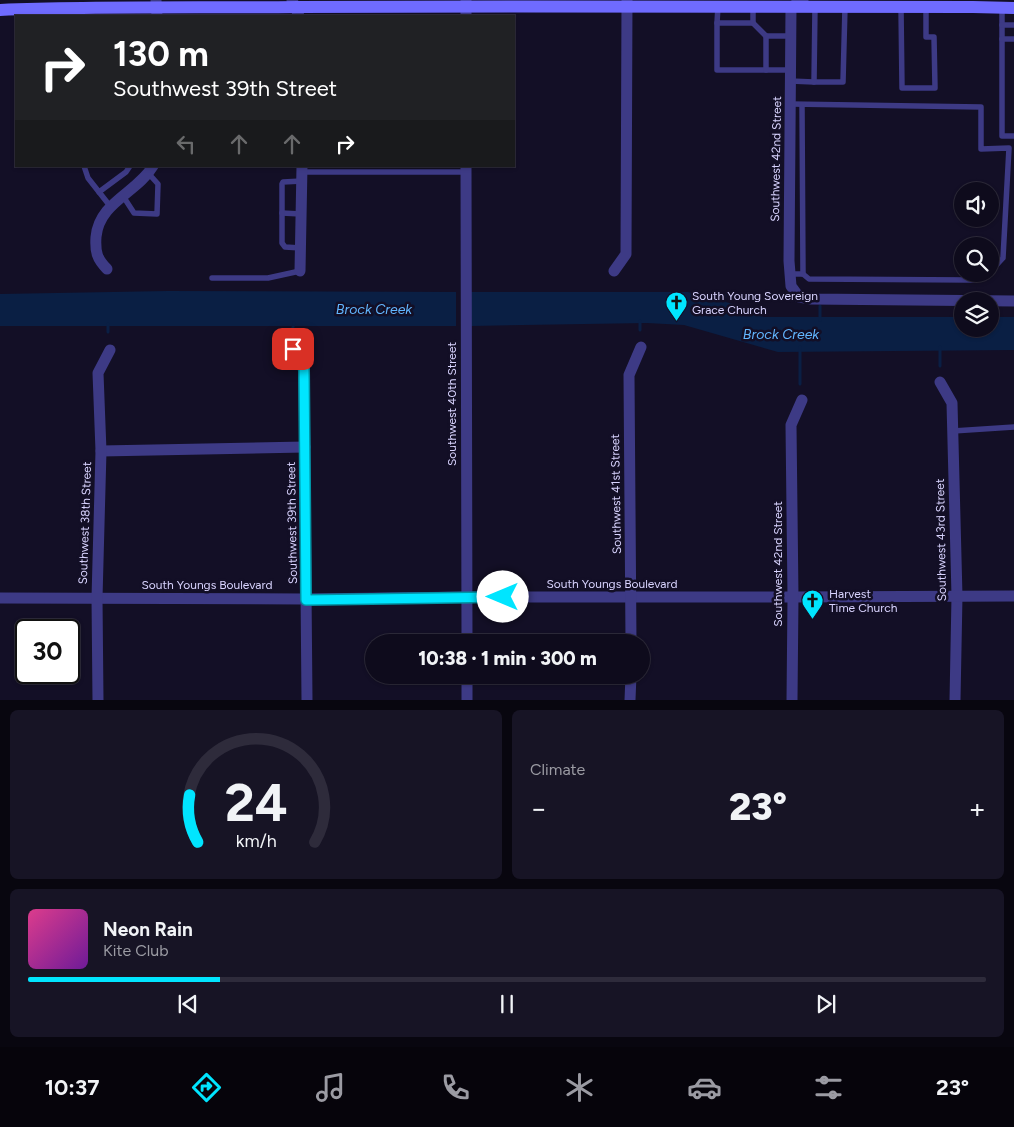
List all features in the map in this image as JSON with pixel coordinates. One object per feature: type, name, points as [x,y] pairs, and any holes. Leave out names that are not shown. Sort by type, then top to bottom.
[{"type":"main road","points":[[0,10],[77,4],[208,11],[417,3],[465,7],[548,3],[627,3],[900,8],[973,3],[1008,8]]},
{"type":"street","points":[[791,7],[803,0]]},
{"type":"street","points":[[614,271],[626,254],[627,3]]},
{"type":"street","name":"Southwest 42nd Street","points":[[791,7],[790,76],[796,104],[790,274],[791,286],[799,297],[811,299],[1014,301]]},
{"type":"street","name":"Southwest 40th Street","points":[[466,169],[467,634]]},
{"type":"street","points":[[107,269],[98,259],[96,248],[97,231],[101,218],[110,206],[151,170]]},
{"type":"street","points":[[300,271],[302,173]]},
{"type":"street","name":"Southwest 41st Street","points":[[631,634],[629,375],[641,348]]},
{"type":"street","name":"Southwest 39th Street","points":[[293,349],[304,369],[307,700]]},
{"type":"street","name":"Southwest 38th Street","points":[[98,700],[97,598],[101,451],[98,373],[110,350]]},
{"type":"street","name":"Southwest 43rd Street","points":[[940,382],[952,403],[957,596],[955,700]]},
{"type":"street","name":"Southwest 42nd Street","points":[[792,700],[791,425],[802,400]]},
{"type":"street","points":[[101,451],[304,447]]},
{"type":"street","name":"South Youngs Boulevard","points":[[0,598],[306,600],[467,597],[793,598],[1014,596]]},
{"type":"street","points":[[467,684],[467,700]]},
{"type":"street","points":[[630,684],[630,700]]},
{"type":"lane","points":[[718,6],[717,70],[766,70],[814,82],[843,82],[845,7]]},
{"type":"lane","points":[[753,6],[753,23]]},
{"type":"lane","points":[[814,82],[816,7]]},
{"type":"lane","points":[[900,8],[902,88],[935,88],[934,37],[926,37],[926,7]]},
{"type":"lane","points":[[1008,8],[1002,25],[1002,136],[1014,136]]},
{"type":"lane","points":[[717,23],[753,23],[766,36],[791,36]]},
{"type":"lane","points":[[1002,25],[1014,25]]},
{"type":"lane","points":[[766,36],[766,70]]},
{"type":"lane","points":[[1002,39],[1014,38]]},
{"type":"lane","points":[[803,274],[796,104],[981,107],[981,148],[1009,148],[1003,258],[999,262]]},
{"type":"lane","points":[[84,167],[88,178],[110,206]]},
{"type":"lane","points":[[99,192],[126,172],[129,167]]},
{"type":"lane","points":[[301,248],[285,247],[282,244],[283,182],[302,173],[466,169]]},
{"type":"lane","points":[[123,196],[134,213],[157,214],[158,184],[151,170]]},
{"type":"lane","points":[[282,213],[301,214]]},
{"type":"lane","points":[[212,278],[268,278],[300,271]]},
{"type":"lane","points":[[790,274],[803,274],[809,279],[954,280]]},
{"type":"lane","points":[[953,431],[1014,427]]},
{"type":"water","name":"Brock Creek","points":[[168,291],[456,292],[456,326],[0,326],[0,294]]},
{"type":"water","name":"Brock Creek","points":[[471,292],[688,292],[733,304],[764,317],[954,317],[954,337],[999,337],[999,317],[1014,317],[1014,350],[778,352],[684,325],[647,323],[471,326]]},
{"type":"waterway","points":[[724,304],[725,295]]},
{"type":"waterway","points":[[820,306],[820,320]]},
{"type":"waterway","points":[[640,321],[640,330]]},
{"type":"waterway","points":[[291,335],[294,323]]},
{"type":"waterway","points":[[108,324],[108,332]]},
{"type":"waterway","points":[[800,347],[800,384]]},
{"type":"waterway","points":[[940,347],[940,366]]},
{"type":"place","name":"South Young Sovereign Grace Church","points":[[676,322]]},
{"type":"place","name":"Harvest Time Church","points":[[813,620]]},
{"type":"route","points":[[293,349],[304,369],[306,600],[503,597]]}]
